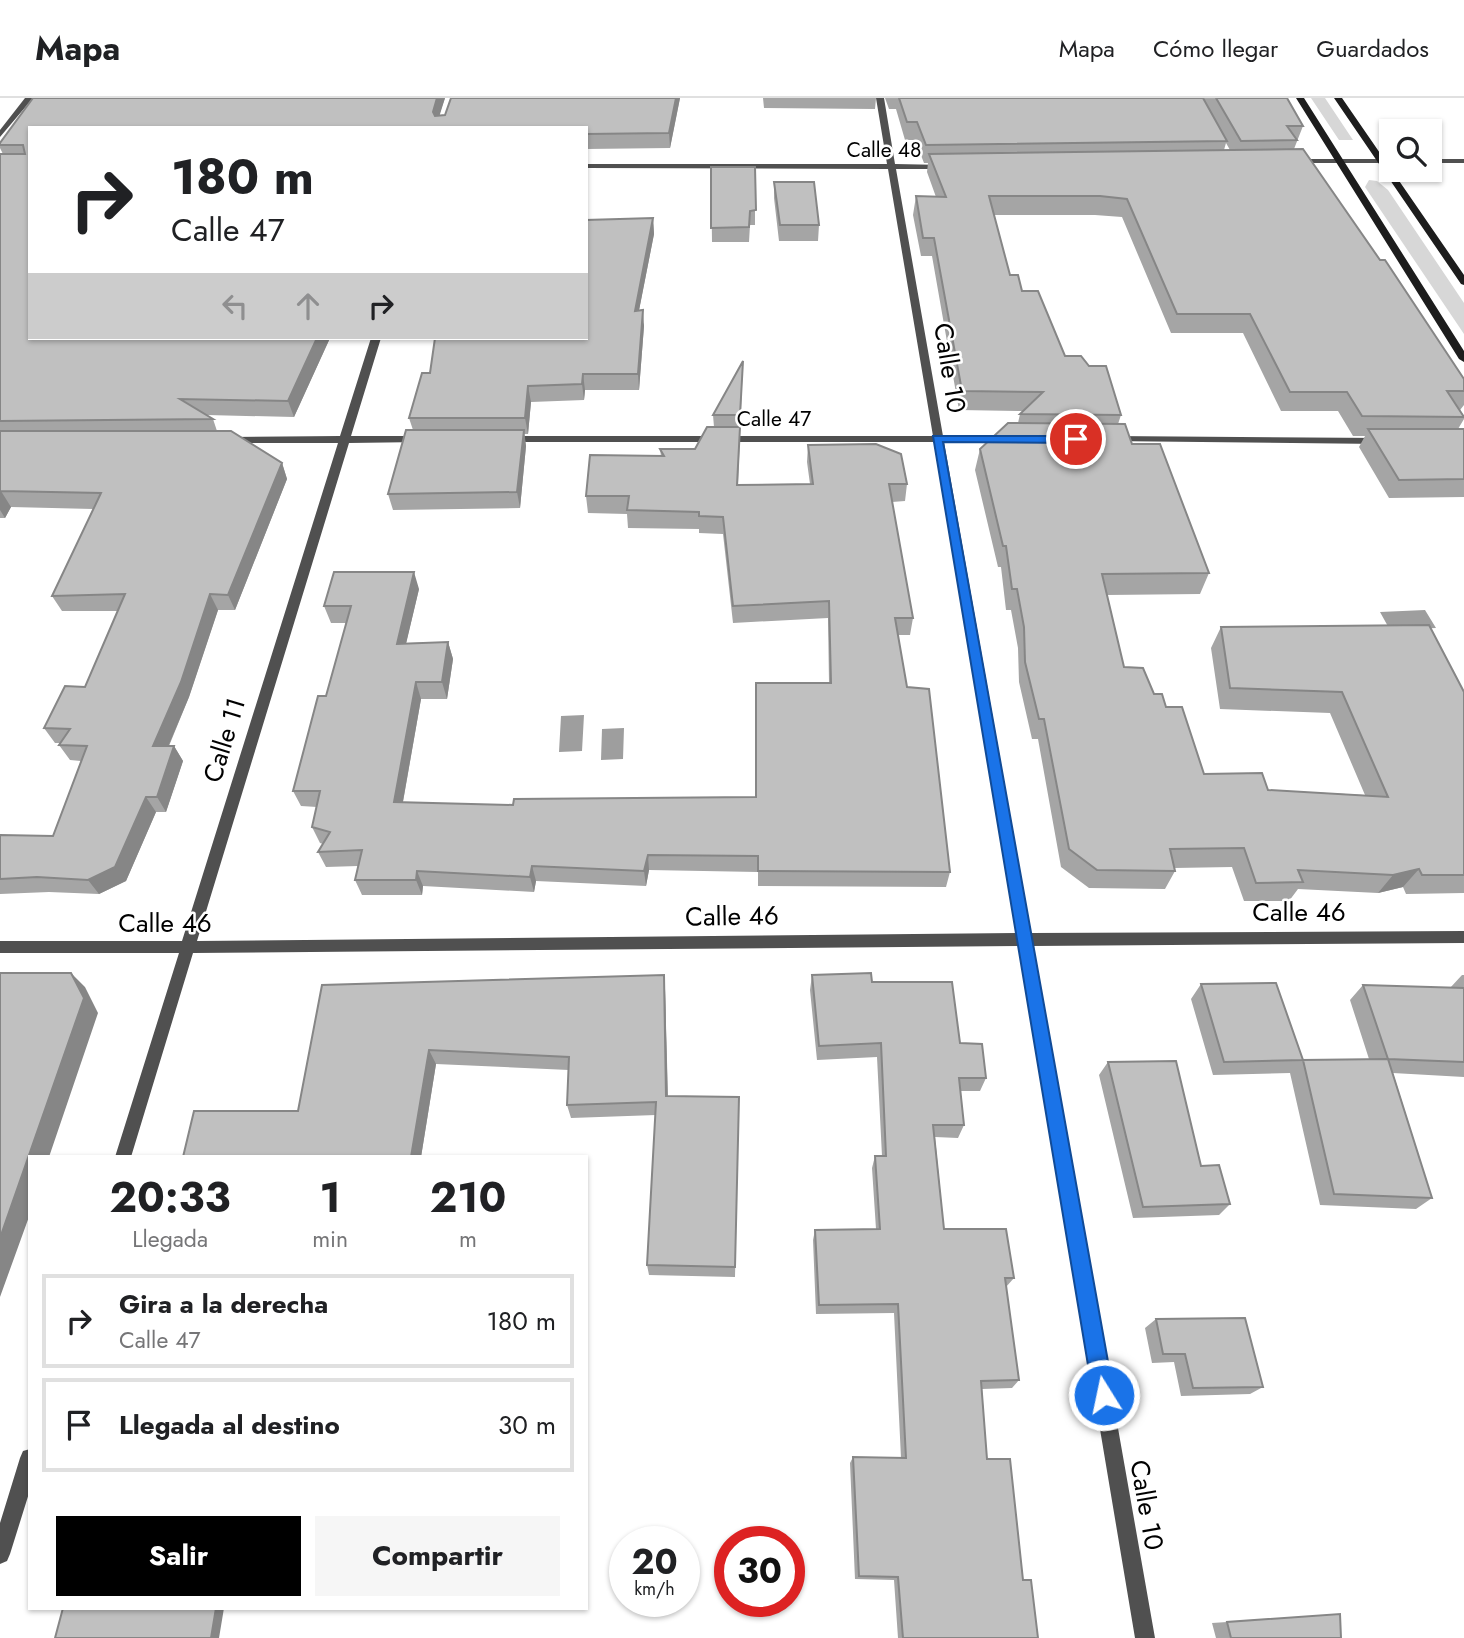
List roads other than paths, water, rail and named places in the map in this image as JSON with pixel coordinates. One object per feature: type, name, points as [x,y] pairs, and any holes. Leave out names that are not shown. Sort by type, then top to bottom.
[{"type":"main road","points":[[1300,98],[1464,359]]},
{"type":"main road","points":[[1338,98],[1379,159]]},
{"type":"main road","points":[[1395,182],[1464,282]]},
{"type":"street","points":[[0,135],[29,98]]},
{"type":"street","name":"Calle 10","points":[[880,98],[1145,1638]]},
{"type":"street","points":[[1286,161],[1379,160]]},
{"type":"street","points":[[1442,161],[1464,161]]},
{"type":"street","name":"Calle 48","points":[[588,166],[894,169],[961,167]]},
{"type":"street","name":"Calle 11","points":[[124,1155],[375,340]]},
{"type":"street","points":[[220,440],[440,439]]},
{"type":"street","name":"Calle 47","points":[[496,439],[1020,439]]},
{"type":"street","points":[[1103,439],[1395,442]]},
{"type":"street","name":"Calle 46","points":[[0,947],[188,948],[1025,937],[1464,937]]},
{"type":"street","points":[[0,1554],[28,1464]]}]
